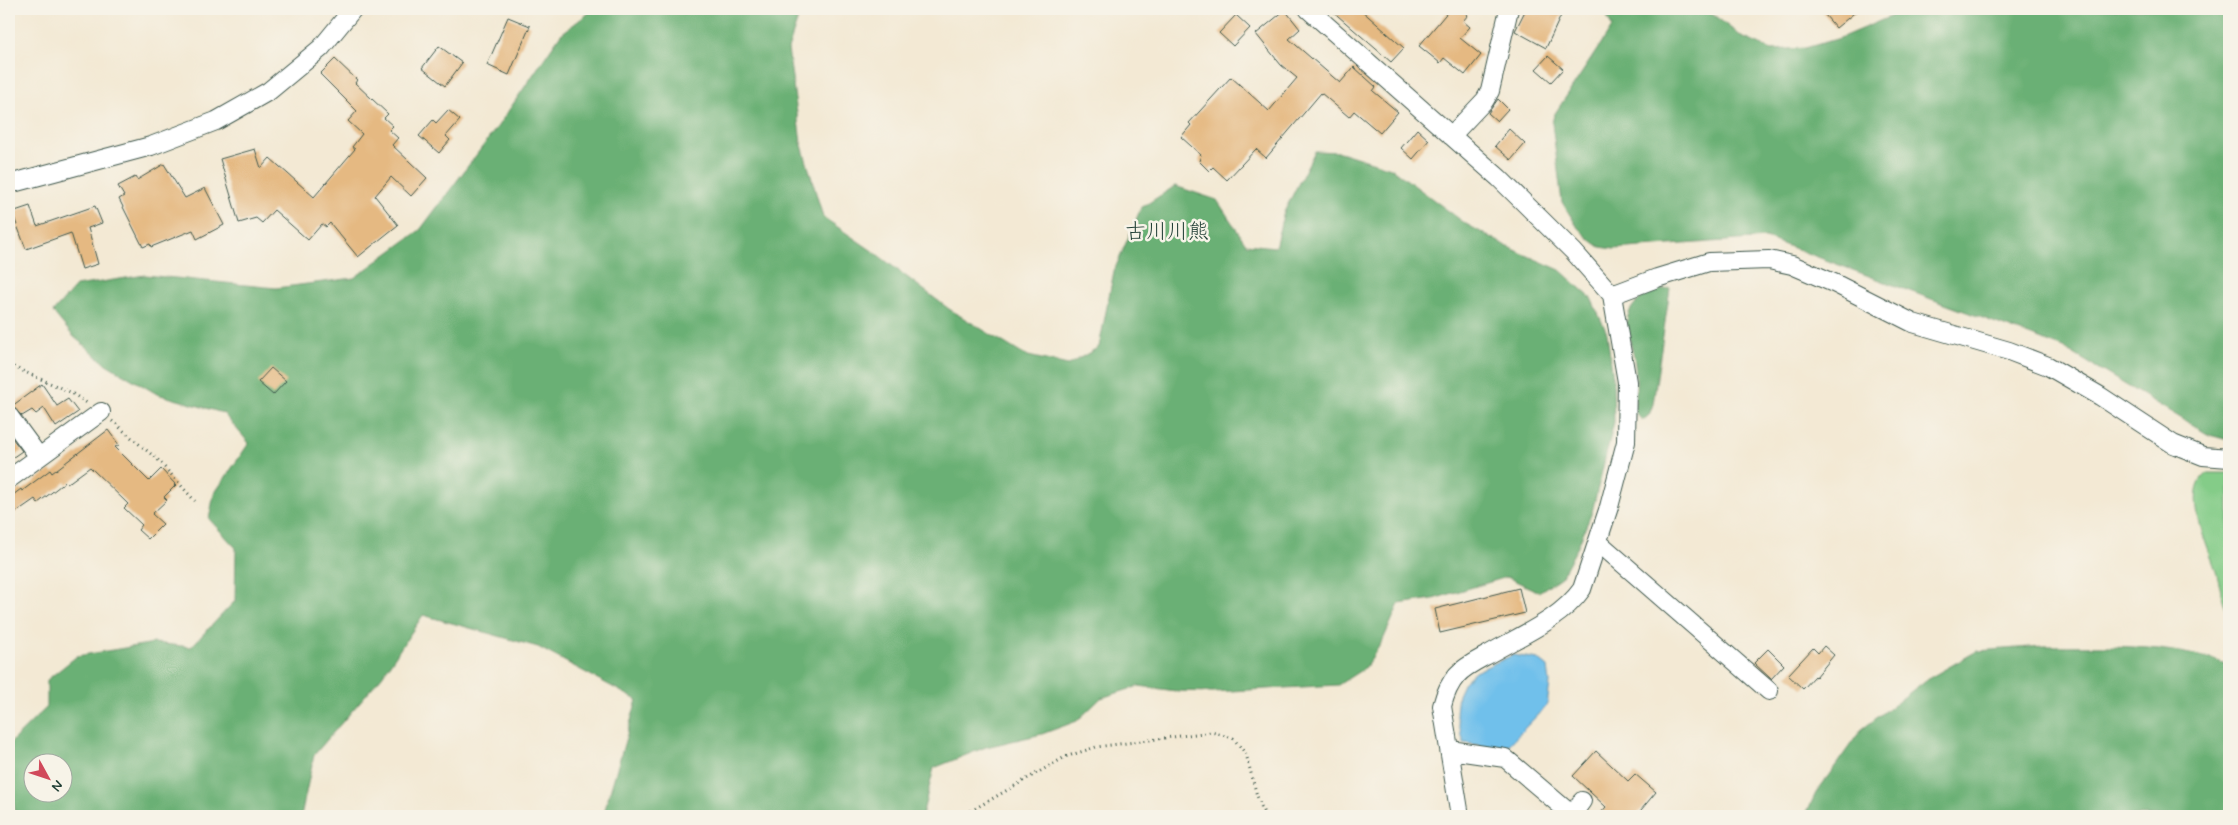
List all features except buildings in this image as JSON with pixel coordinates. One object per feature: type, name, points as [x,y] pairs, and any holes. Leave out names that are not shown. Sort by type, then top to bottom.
[{"type":"street","points":[[9,184],[151,146],[216,120],[269,91],[321,48],[353,9]]},
{"type":"street","points":[[1308,9],[1499,178],[1574,252],[1612,295],[1627,382],[1627,414],[1626,442],[1610,507],[1582,589],[1567,608],[1471,664],[1457,675],[1447,690],[1442,706],[1460,816]]},
{"type":"street","points":[[1451,136],[1485,100],[1490,91],[1509,9]]},
{"type":"street","points":[[1612,295],[1657,278],[1709,262],[1769,260],[1792,265],[1836,284],[1913,323],[2009,351],[2048,366],[2100,396],[2172,444],[2203,456],[2229,458]]},
{"type":"street","points":[[9,479],[101,412]]},
{"type":"street","points":[[9,416],[39,458]]},
{"type":"street","points":[[1598,542],[1769,691]]},
{"type":"street","points":[[1450,750],[1505,758],[1572,815],[1582,801]]},
{"type":"path","points":[[962,816],[1065,757],[1096,747],[1211,732],[1233,738],[1246,754],[1257,796],[1265,816]]},
{"type":"green space","points":[[594,9],[801,9],[788,49],[801,142],[823,217],[874,252],[949,309],[1024,355],[1068,365],[1099,347],[1114,271],[1141,208],[1175,186],[1217,200],[1246,244],[1275,247],[1284,212],[1315,151],[1340,152],[1391,168],[1466,224],[1510,248],[1560,270],[1591,298],[1607,333],[1613,379],[1614,422],[1592,512],[1577,548],[1561,577],[1539,592],[1507,577],[1433,599],[1399,604],[1383,640],[1366,667],[1338,685],[1213,692],[1176,691],[1139,686],[1101,698],[1077,721],[1042,734],[986,747],[934,768],[922,816],[603,816],[637,700],[538,647],[423,615],[382,676],[314,755],[301,816],[12,816],[15,811],[9,744],[47,707],[47,680],[77,656],[154,643],[191,647],[235,601],[236,548],[209,519],[214,494],[249,443],[223,413],[157,394],[106,364],[73,336],[53,312],[76,286],[145,275],[276,288],[354,278],[420,230],[498,126],[561,34]]},
{"type":"green space","points":[[1604,9],[1706,9],[1742,37],[1772,50],[1805,48],[1840,38],[1908,9],[2229,9],[2229,440],[2209,435],[2064,348],[1766,238],[1614,249],[1600,247],[1578,228],[1562,202],[1552,123],[1554,115],[1612,27]]},
{"type":"green space","points":[[1670,288],[1653,404],[1649,415],[1643,420],[1635,411],[1636,370],[1627,321],[1632,307],[1643,297],[1656,291]]},
{"type":"green space","points":[[2207,473],[2229,473],[2229,617],[2215,568],[2202,533],[2196,505],[2200,481]]},
{"type":"green space","points":[[2044,646],[2114,646],[2161,649],[2206,658],[2229,665],[2229,816],[1805,816],[1816,793],[1861,730],[1926,680],[1977,651]]},
{"type":"water","points":[[1513,655],[1538,659],[1548,667],[1550,683],[1547,705],[1503,751],[1482,750],[1479,745],[1464,743],[1456,713],[1458,695],[1464,682],[1475,672]]},
{"type":"district","name":"古川川熊","points":[[1167,231]]}]
